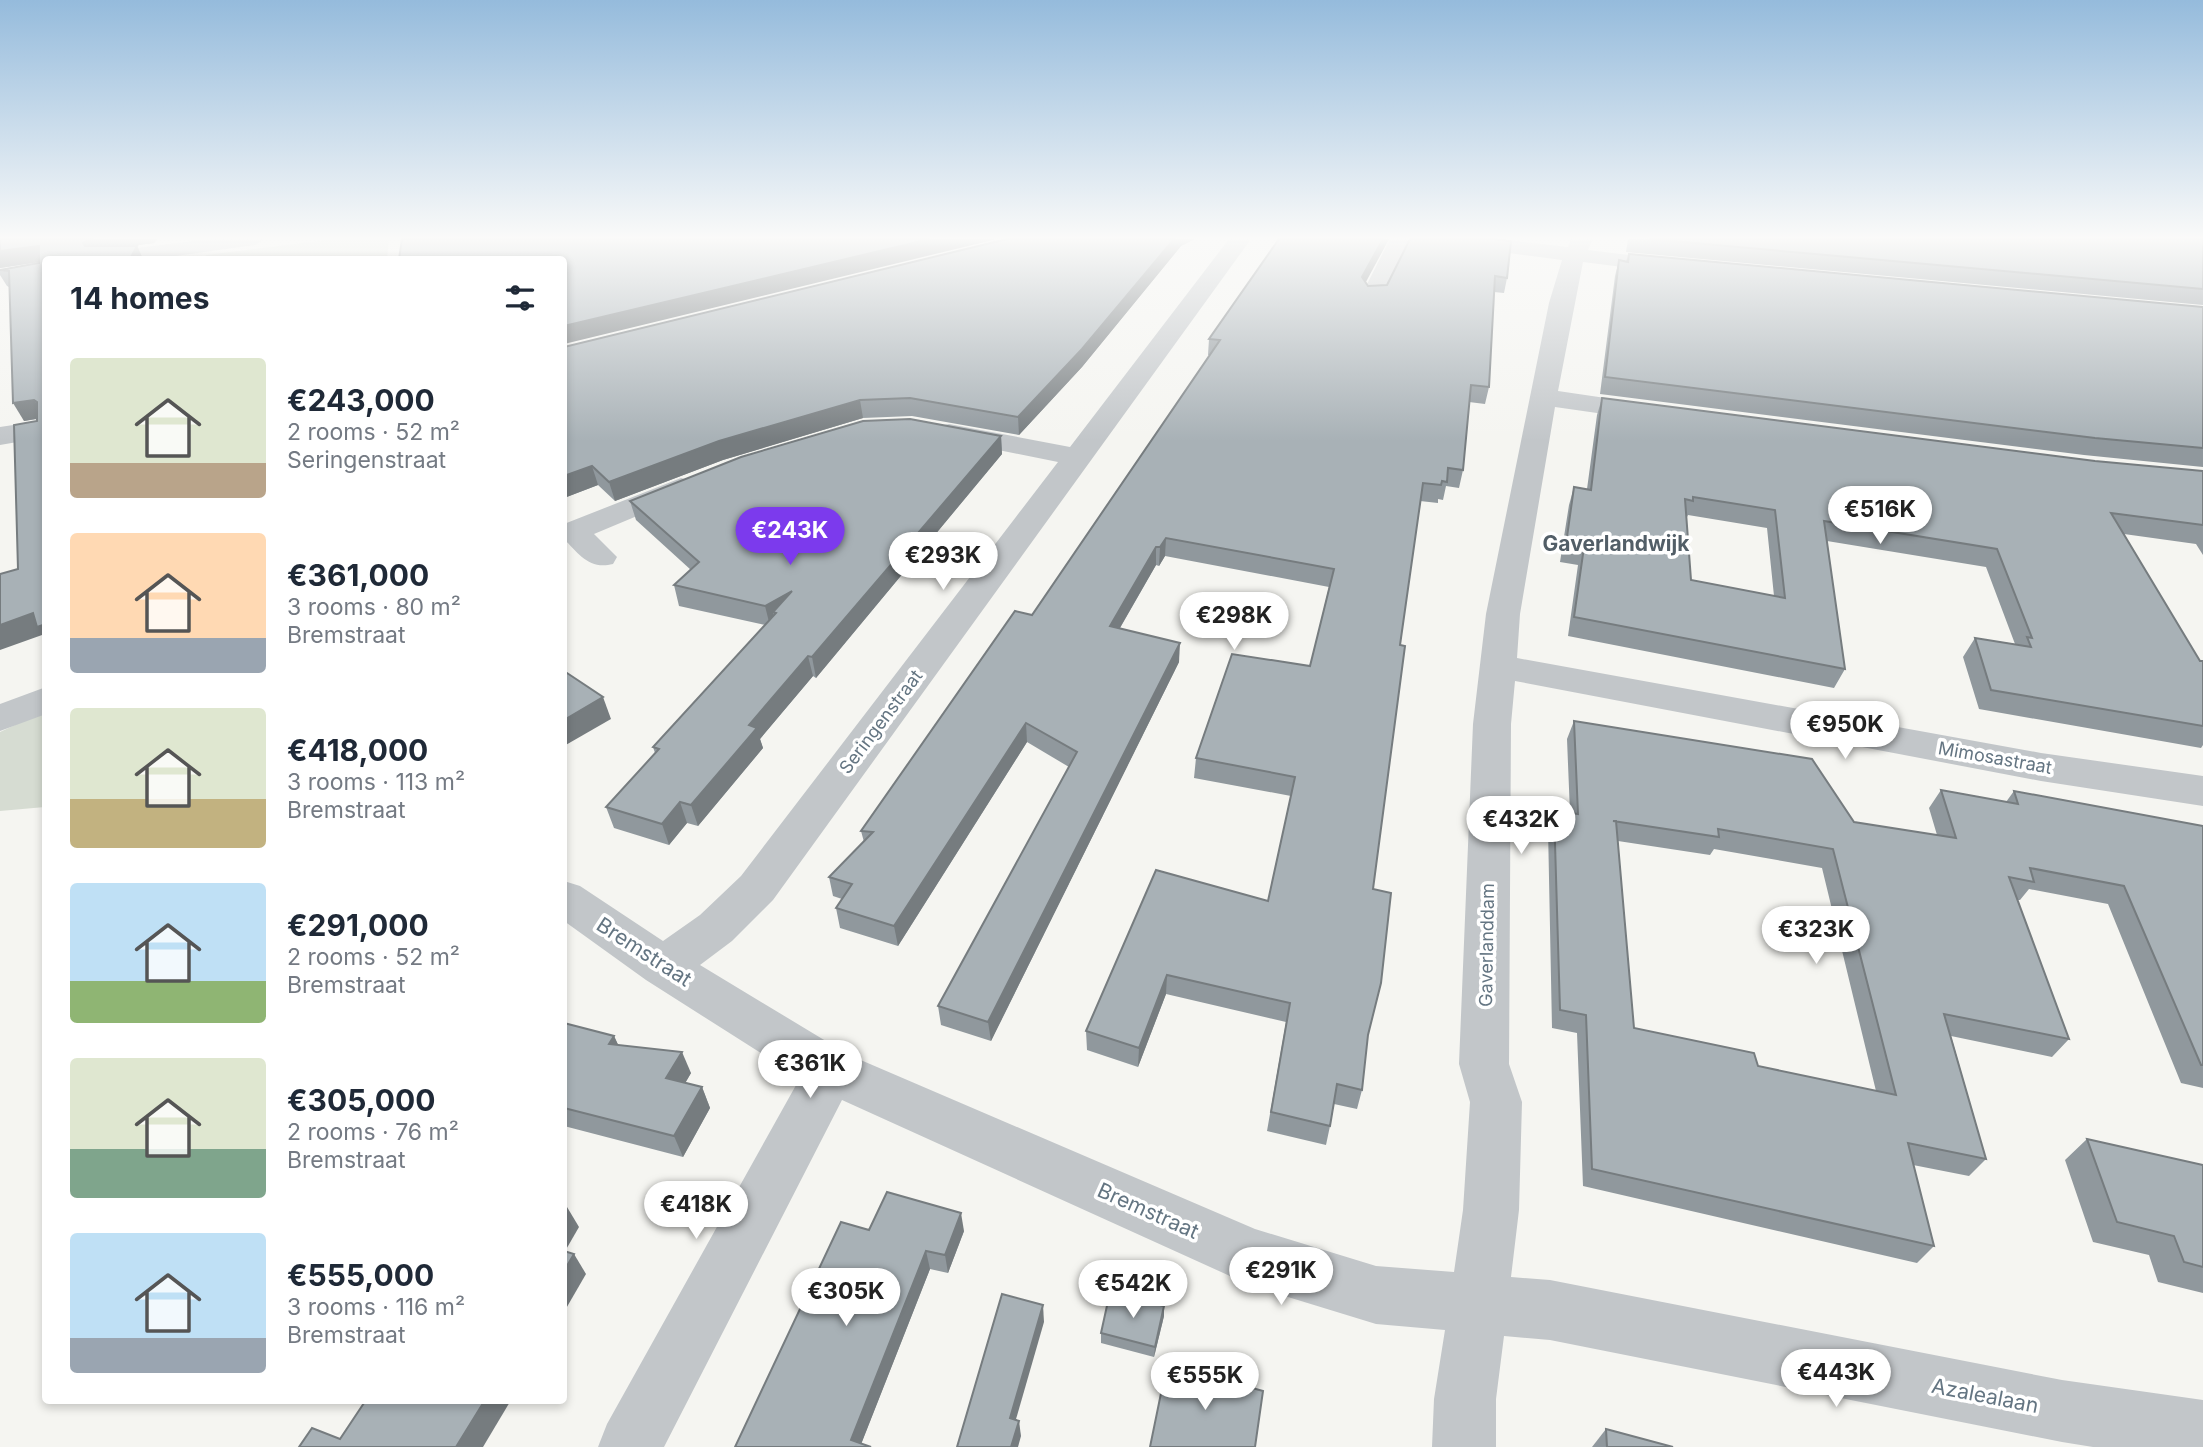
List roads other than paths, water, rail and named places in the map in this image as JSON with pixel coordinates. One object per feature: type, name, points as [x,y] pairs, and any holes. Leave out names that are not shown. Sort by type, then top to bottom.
[{"type":"street","name":"Seringenstraat","points":[[663,966],[716,928],[757,888],[1190,307]]},
{"type":"street","name":"Gaverlanddam","points":[[1464,1447],[1465,1399],[1491,1210],[1496,1102],[1484,1064],[1492,724],[1518,524],[1560,307]]},
{"type":"street","points":[[1544,397],[1681,416]]},
{"type":"street","points":[[924,428],[1077,457]]},
{"type":"street","points":[[0,436],[42,429]]},
{"type":"street","points":[[568,533],[709,477]]},
{"type":"street","points":[[568,533],[601,557]]},
{"type":"street","name":"Mimosastraat","points":[[1498,666],[2040,767],[2203,791]]},
{"type":"street","points":[[0,718],[42,700]]},
{"type":"street","name":"Bremstraat","points":[[567,900],[663,966],[831,1071],[1252,1257],[1376,1294],[1478,1304]]},
{"type":"street","points":[[631,1447],[831,1071]]},
{"type":"street","name":"Azalealaan","points":[[1478,1304],[1550,1310],[2062,1411],[2203,1432]]},
{"type":"district","name":"Gaverlandwijk","points":[[1616,544]]}]
